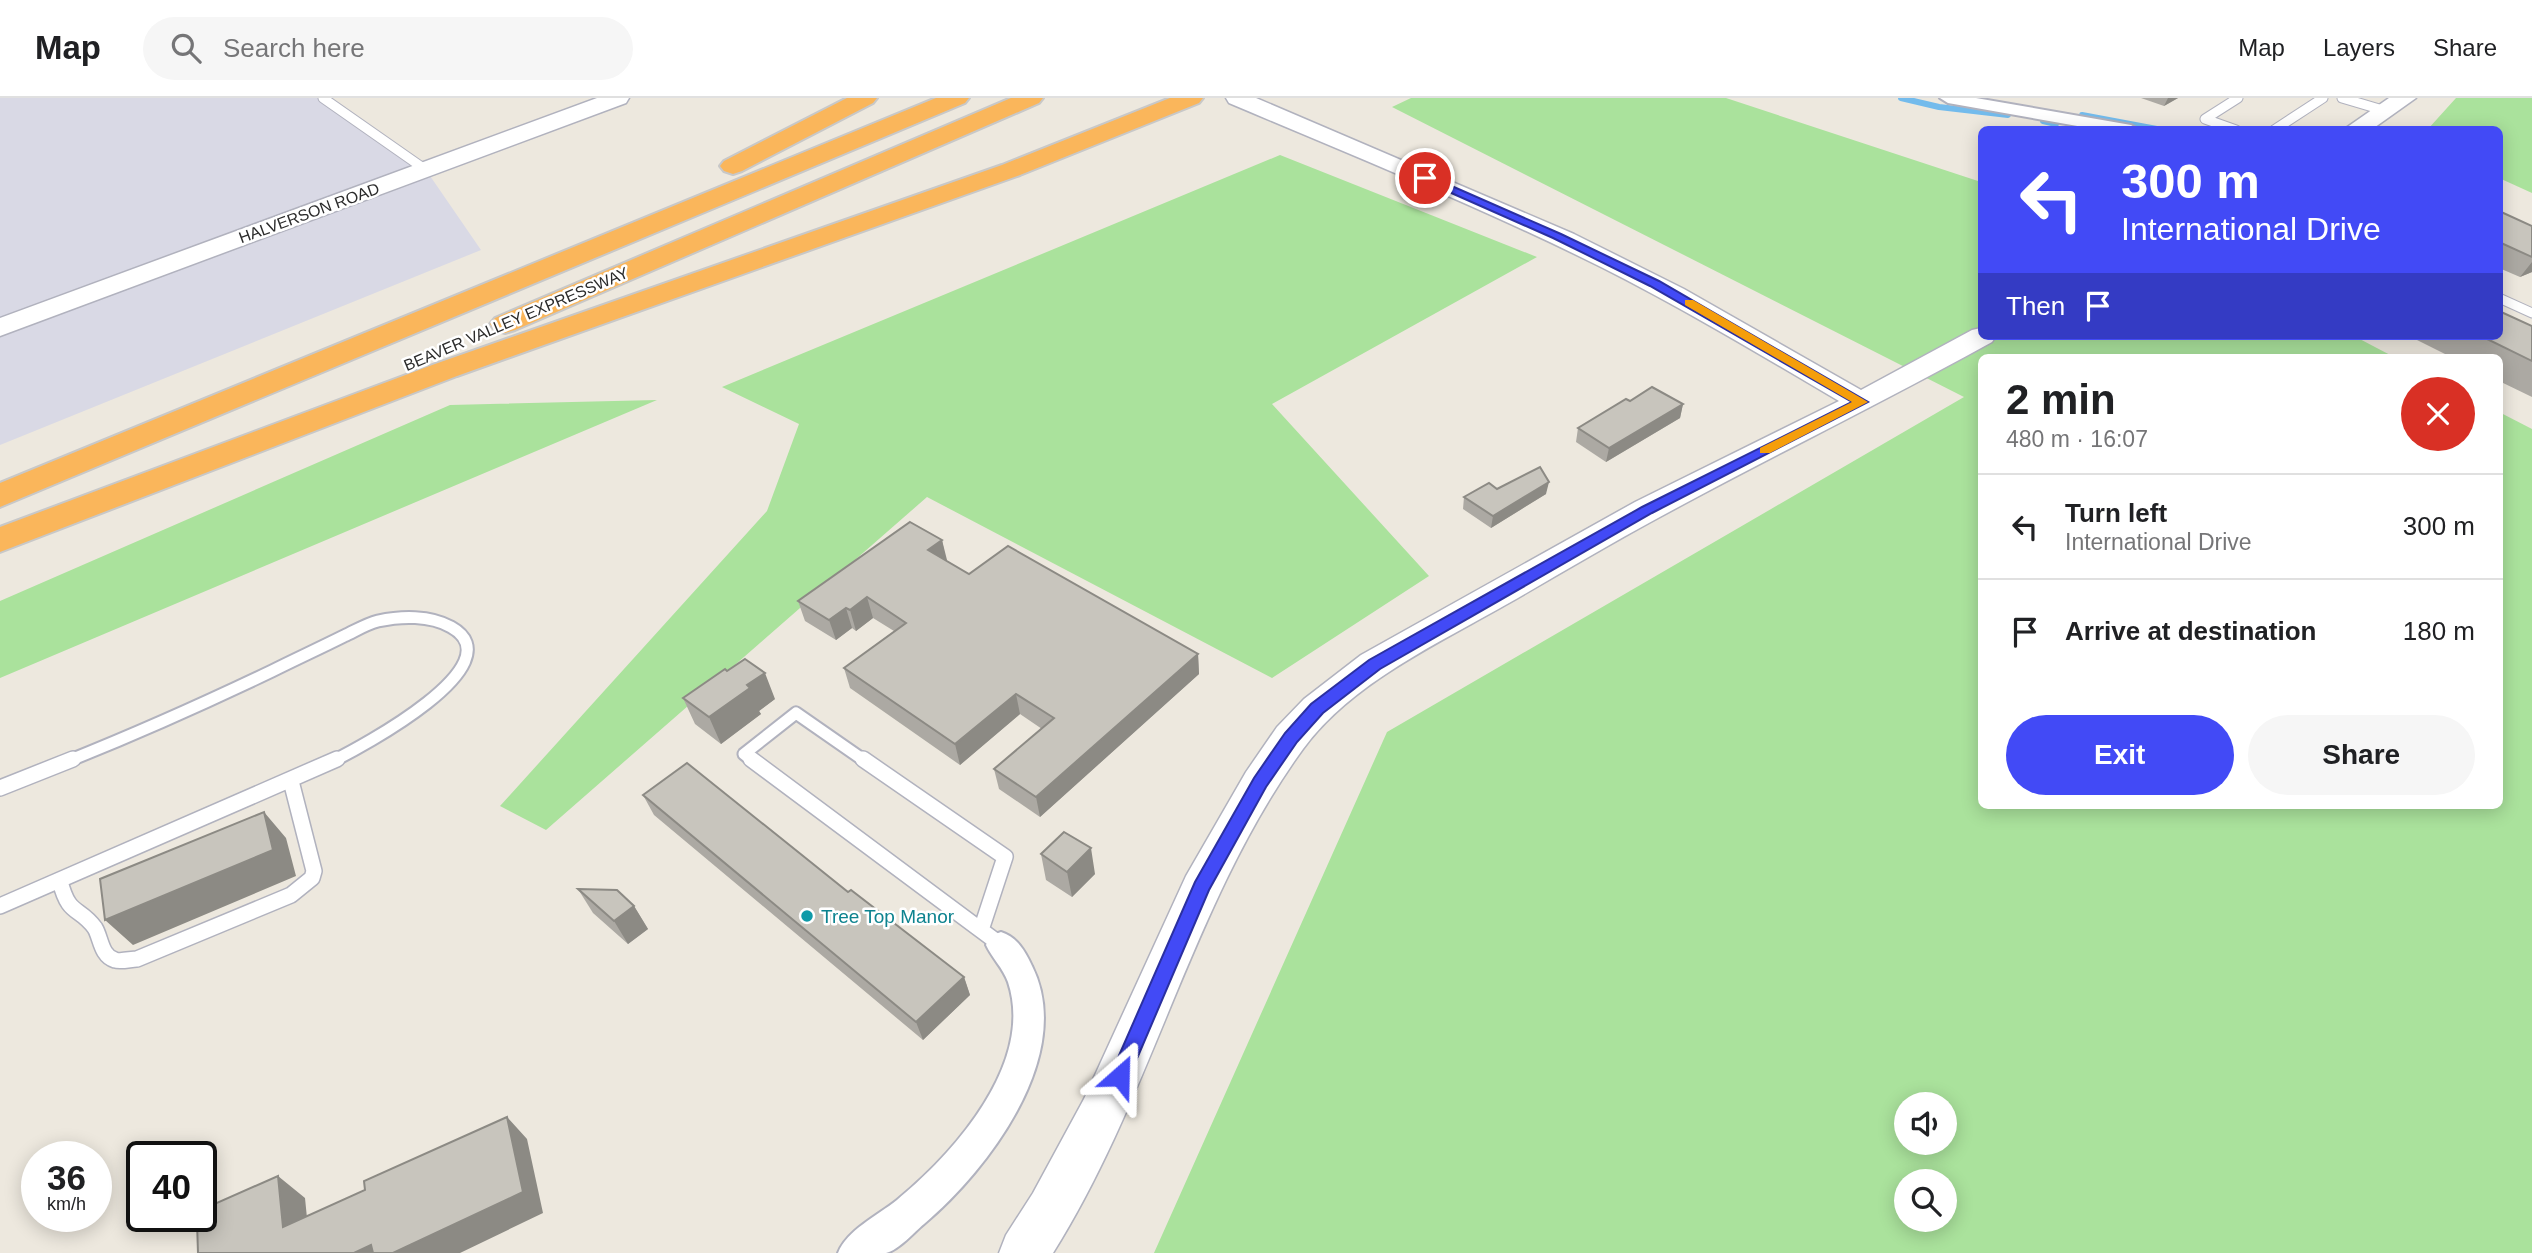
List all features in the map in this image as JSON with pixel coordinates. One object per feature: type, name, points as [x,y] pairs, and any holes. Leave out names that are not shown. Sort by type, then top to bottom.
[{"type":"highway","points":[[0,493],[564,246],[690,188],[865,98]]},
{"type":"highway","name":"BEAVER VALLEY EXPRESSWAY","points":[[0,493],[957,98]]},
{"type":"highway","name":"BEAVER VALLEY EXPRESSWAY","points":[[0,538],[1031,98]]},
{"type":"highway","points":[[0,538],[446,370],[1011,170],[1191,98]]},
{"type":"street","name":"HALVERSON ROAD","points":[[0,328],[618,98]]},
{"type":"street","points":[[1237,98],[1609,260],[1861,402]]},
{"type":"street","points":[[1948,98],[2108,126]]},
{"type":"street","points":[[2361,126],[2405,98]]},
{"type":"street","points":[[1024,1253],[1079,1160],[1129,1056],[1201,888],[1260,783],[1291,737],[1317,709],[1374,664],[1647,510],[1861,402],[1978,338]]},
{"type":"street","points":[[856,1253],[892,1230],[931,1195],[985,1131],[1013,1081],[1026,1043],[1026,986],[1018,967],[991,937]]},
{"type":"lane","points":[[323,98],[426,170]]},
{"type":"lane","points":[[2225,126],[2205,119],[2238,98]]},
{"type":"lane","points":[[2280,126],[2323,98]]},
{"type":"lane","points":[[2342,98],[2386,111]]},
{"type":"lane","points":[[2503,300],[2532,313]]},
{"type":"lane","points":[[0,788],[170,720],[374,622],[421,618],[450,626],[459,634],[466,649],[457,673],[440,692],[422,708],[383,733],[291,781],[0,906]]},
{"type":"lane","points":[[796,713],[1005,856],[991,937],[744,754],[796,713]]},
{"type":"lane","points":[[60,881],[64,898],[72,910],[94,927],[106,954],[114,961],[123,962],[137,959],[290,895],[312,878],[314,871],[291,781]]},
{"type":"shaded area","points":[[0,98],[323,98],[426,170],[481,250],[0,445]]},
{"type":"green space","points":[[1411,98],[1726,98],[1978,181],[1978,340],[2362,340],[2388,354],[1978,354],[1978,809],[2503,809],[2503,414],[2532,429],[2532,1253],[1154,1253],[1387,732],[1964,397],[1392,107]]},
{"type":"green space","points":[[2456,98],[2532,98],[2532,193],[2503,180],[2503,126],[2431,126]]},
{"type":"green space","points":[[1280,155],[1537,257],[1272,404],[1429,576],[1272,678],[927,497],[546,830],[500,806],[767,511],[799,424],[722,387]]},
{"type":"green space","points":[[657,400],[0,678],[0,601],[450,405]]},
{"type":"building","points":[[2503,213],[2532,226],[2532,257],[2503,244]]},
{"type":"building","points":[[2503,313],[2532,326],[2532,361],[2489,340],[2503,340]]},
{"type":"building","points":[[1652,387],[1683,404],[1609,448],[1578,428],[1626,399],[1630,401]]},
{"type":"building","points":[[1540,467],[1549,482],[1493,516],[1464,497],[1489,483],[1497,489]]},
{"type":"building","points":[[910,522],[942,540],[928,550],[969,574],[1008,546],[1198,654],[1036,797],[994,769],[1054,718],[1016,694],[955,744],[844,668],[906,623],[867,597],[850,610],[846,608],[829,620],[798,601]]},
{"type":"building","points":[[745,659],[765,673],[747,685],[750,688],[709,717],[683,698],[725,669],[727,671]]},
{"type":"building","name":"Tree Top Manor","points":[[687,763],[848,892],[851,890],[964,977],[916,1022],[643,795]]},
{"type":"building","points":[[264,812],[273,850],[105,920],[100,879]]},
{"type":"building","points":[[1064,832],[1091,848],[1067,872],[1041,854]]},
{"type":"building","points":[[578,889],[617,890],[634,906],[614,921]]},
{"type":"building","points":[[507,1117],[523,1192],[393,1253],[373,1253],[371,1245],[354,1253],[198,1253],[197,1232],[217,1232],[217,1203],[278,1176],[283,1227],[365,1190],[364,1181]]},
{"type":"waterway","points":[[1901,98],[1939,107],[2008,115]]},
{"type":"waterway","points":[[2082,115],[2141,126]]},
{"type":"waterway","points":[[2043,121],[2056,124]]},
{"type":"slow traffic","points":[[1689,302],[1861,402],[1765,451]]},
{"type":"place","name":"Tree Top Manor","points":[[807,916]]},
{"type":"route","points":[[1120,1076],[1201,888],[1260,783],[1291,737],[1317,709],[1374,664],[1647,510],[1861,402],[1654,283],[1557,236],[1425,178]]}]
